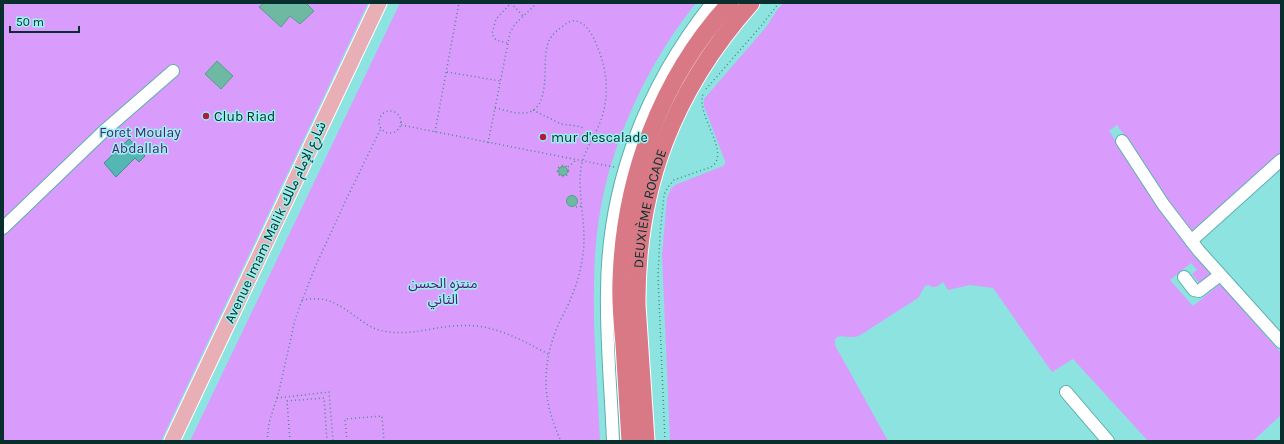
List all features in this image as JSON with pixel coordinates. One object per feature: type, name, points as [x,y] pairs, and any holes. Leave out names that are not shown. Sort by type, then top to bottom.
[{"type":"highway","name":"DEUXIÈME ROCADE","points":[[630,441],[621,283],[624,237],[632,191],[653,126],[673,84],[697,45],[730,3]]},
{"type":"highway","name":"DEUXIÈME ROCADE","points":[[646,441],[637,283],[640,238],[648,195],[668,131],[687,91],[715,47],[751,3]]},
{"type":"main road","name":"Avenue Imam Malik شارع الإمام مالك","points":[[172,441],[379,3]]},
{"type":"main road","name":"Avenue Imam Malik شارع الإمام مالك","points":[[183,441],[389,3]]},
{"type":"street","points":[[613,441],[607,290],[610,242],[615,208],[624,169],[637,131],[653,94],[672,59],[694,26],[712,3]]},
{"type":"street","points":[[3,228],[104,131],[173,71]]},
{"type":"street","points":[[1122,141],[1163,204],[1191,241],[1281,342]]},
{"type":"street","points":[[1191,241],[1281,160]]},
{"type":"street","points":[[1184,277],[1194,290],[1199,291],[1220,274]]},
{"type":"street","points":[[1066,392],[1108,441]]},
{"type":"path","points":[[435,132],[459,3]]},
{"type":"path","points":[[508,43],[496,40],[492,34],[496,18],[511,3],[523,16]]},
{"type":"path","points":[[488,143],[512,28],[537,3]]},
{"type":"path","points":[[664,441],[658,276],[664,195],[674,180],[710,167],[718,158],[718,150],[702,107],[701,102],[703,94],[779,3]]},
{"type":"path","points":[[495,108],[519,113],[530,112],[533,110],[541,100],[544,88],[546,52],[549,41],[555,32],[572,21],[579,22],[584,25],[596,43],[602,62],[606,85],[606,100],[603,114],[582,162],[581,174],[584,237],[581,266],[574,291],[556,329],[548,354],[546,366],[545,388],[551,416],[561,441]]},
{"type":"path","points":[[447,72],[500,81]]},
{"type":"path","points":[[389,110],[396,112],[399,114],[402,125],[399,129],[392,133],[388,133],[381,128],[379,121],[380,117],[389,110]]},
{"type":"path","points":[[533,110],[561,124],[584,128]]},
{"type":"path","points":[[402,125],[582,162],[624,169]]},
{"type":"path","points":[[267,441],[269,423],[277,398],[295,320],[302,300],[342,207],[381,128]]},
{"type":"path","points":[[568,167],[569,173],[567,176],[565,177],[559,175],[559,167],[568,167],[576,160]]},
{"type":"path","points":[[576,207],[582,206]]},
{"type":"path","points":[[302,300],[328,300],[370,326],[388,332],[414,332],[455,325],[478,325],[489,327],[518,338],[548,354]]},
{"type":"path","points":[[277,398],[328,392],[333,441]]},
{"type":"path","points":[[290,441],[287,401],[324,398],[327,441]]},
{"type":"path","points":[[347,441],[345,419],[382,416],[384,441]]},
{"type":"path","points":[[326,423],[331,422]]},
{"type":"green space","name":"Foret Moulay Abdallah","points":[[3,3],[368,3],[161,441],[3,441]]},
{"type":"green space","name":"منتزه الحسن الثاني","points":[[400,3],[696,3],[666,45],[641,90],[620,138],[602,199],[596,238],[594,289],[595,346],[600,441],[190,441]]},
{"type":"green space","points":[[783,3],[1281,3],[1281,155],[1191,234],[1117,125],[1109,131],[1159,204],[1212,275],[1200,284],[1192,274],[1197,270],[1191,263],[1170,280],[1193,306],[1220,284],[1281,353],[1281,415],[1253,441],[1148,441],[1073,359],[1052,372],[993,288],[970,285],[948,290],[943,282],[934,287],[929,285],[925,286],[918,298],[860,335],[854,337],[840,336],[835,339],[836,347],[888,441],[670,441],[662,255],[667,198],[671,189],[675,185],[725,164],[704,106],[704,99],[767,26]]},
{"type":"water","points":[[129,139],[145,156],[139,162],[135,158],[116,177],[104,163]]},
{"type":"building","points":[[264,3],[306,3],[314,11],[300,24],[290,16],[281,27],[259,7]]},
{"type":"building","points":[[217,61],[233,76],[221,89],[205,74]]},
{"type":"building","points":[[563,166],[568,171],[563,176],[558,171]]},
{"type":"building","points":[[570,196],[574,196],[576,197],[576,205],[570,206],[567,203],[567,199]]},
{"type":"place","name":"Club Riad","points":[[206,116]]},
{"type":"place","name":"mur d'escalade","points":[[543,137]]}]
